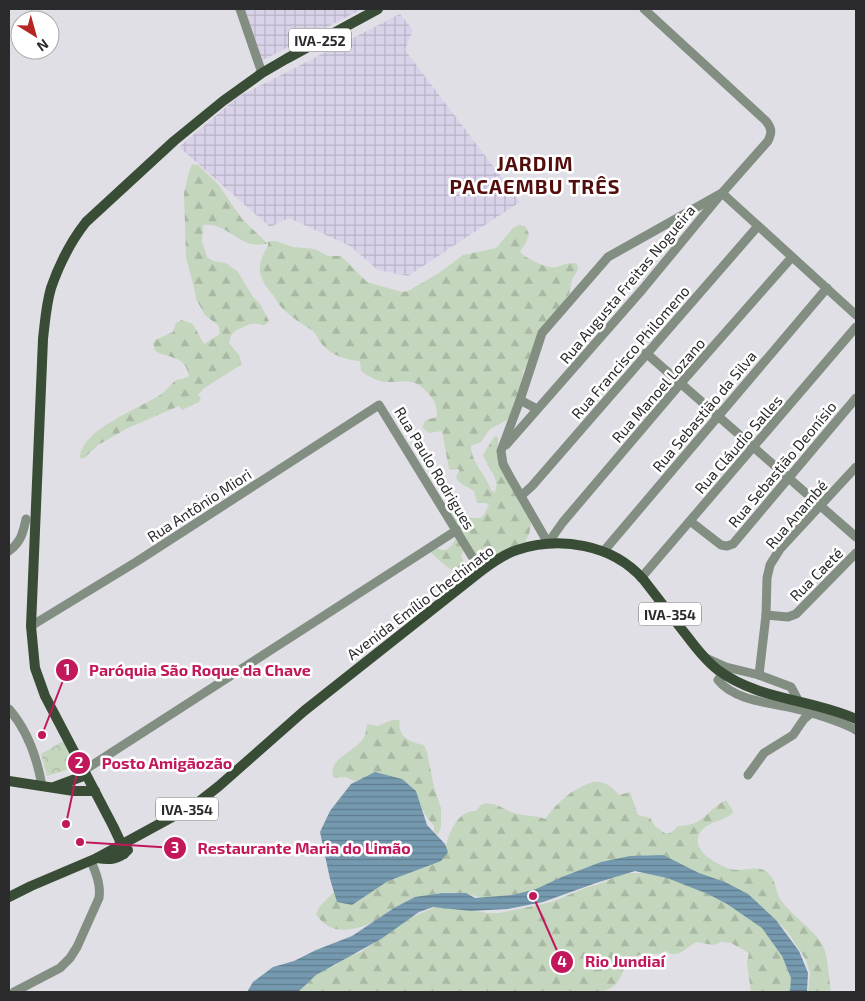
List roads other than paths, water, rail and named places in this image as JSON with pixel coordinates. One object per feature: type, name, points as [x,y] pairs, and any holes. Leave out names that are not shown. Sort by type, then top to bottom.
[{"type":"main road","name":"IVA-252","points":[[123,849],[42,687],[35,668],[31,626],[43,339],[47,308],[55,280],[74,237],[86,222],[100,207],[174,141],[223,101],[262,73],[378,9]]},
{"type":"main road","name":"Avenida Emílio Chechinato","points":[[94,859],[106,860],[116,858],[136,837],[196,804],[219,786],[304,710],[498,559],[516,550],[548,543],[568,543],[586,546],[603,552],[626,564],[641,578],[704,656],[723,673],[736,681],[756,690],[837,710],[856,719]]},
{"type":"main road","points":[[53,787],[85,773]]},
{"type":"main road","points":[[9,781],[74,791],[95,791]]},
{"type":"main road","points":[[74,791],[103,806]]},
{"type":"main road","points":[[9,897],[94,859]]},
{"type":"street","points":[[240,9],[262,73]]},
{"type":"street","name":"Rua Augusta Freitas Nogueira","points":[[501,451],[642,290],[722,193],[768,141],[772,133],[771,127],[766,121],[644,9]]},
{"type":"street","points":[[548,543],[503,464],[501,451],[542,333],[608,257],[722,193],[856,315]]},
{"type":"street","name":"Rua Francisco Philomeno","points":[[521,496],[532,486],[758,226]]},
{"type":"street","name":"Rua Manoel Lozano","points":[[548,543],[681,383],[792,256]]},
{"type":"street","name":"Rua Sebastião da Silva","points":[[603,552],[826,288]]},
{"type":"street","name":"Rua Cláudio Salles","points":[[641,578],[856,327]]},
{"type":"street","points":[[646,353],[856,536]]},
{"type":"street","name":"Rua Sebastião Deonísio","points":[[690,521],[721,545],[733,544],[856,398]]},
{"type":"street","points":[[520,400],[537,409]]},
{"type":"street","name":"Rua Antônio Miori","points":[[31,626],[136,562],[380,405]]},
{"type":"street","name":"Rua Paulo Rodrigues","points":[[380,405],[481,571]]},
{"type":"street","name":"Rua Anambé","points":[[759,675],[766,615],[767,578],[770,565],[780,549],[856,467]]},
{"type":"street","points":[[9,551],[22,537],[26,519]]},
{"type":"street","points":[[85,773],[457,530]]},
{"type":"street","name":"Rua Caeté","points":[[766,615],[788,617],[796,614],[856,553]]},
{"type":"street","points":[[704,656],[726,667],[759,675],[791,687],[798,700]]},
{"type":"street","points":[[723,673],[718,680],[732,691],[751,699],[811,713],[856,730]]},
{"type":"street","points":[[9,709],[24,729],[31,744],[42,786]]},
{"type":"street","points":[[748,775],[764,753],[794,735],[804,719],[811,713]]},
{"type":"street","points":[[14,992],[60,968],[77,947],[99,898],[100,891],[94,859]]},
{"type":"water","points":[[375,772],[402,779],[416,791],[427,825],[445,844],[448,852],[441,861],[388,881],[352,905],[337,902],[320,832],[330,811],[351,784]]},
{"type":"water","points":[[663,855],[748,894],[776,920],[799,951],[808,973],[807,992],[790,992],[791,978],[782,956],[762,928],[727,904],[708,894],[667,878],[635,871],[543,902],[508,909],[471,911],[433,907],[419,912],[381,939],[316,975],[298,992],[247,992],[253,982],[273,967],[294,961],[352,936],[394,908],[415,897],[442,893],[466,893],[475,898],[513,895],[536,889],[601,862],[630,856]]},
{"type":"place","name":"Paróquia São Roque da Chave","points":[[42,735]]},
{"type":"place","name":"Posto Amigãozão","points":[[66,824]]},
{"type":"place","name":"Restaurante Maria do Limão","points":[[80,842]]},
{"type":"place","name":"Rio Jundiaí","points":[[533,896]]},
{"type":"district","name":"JARDIM PACAEMBU TRÊS","points":[[535,174]]}]
